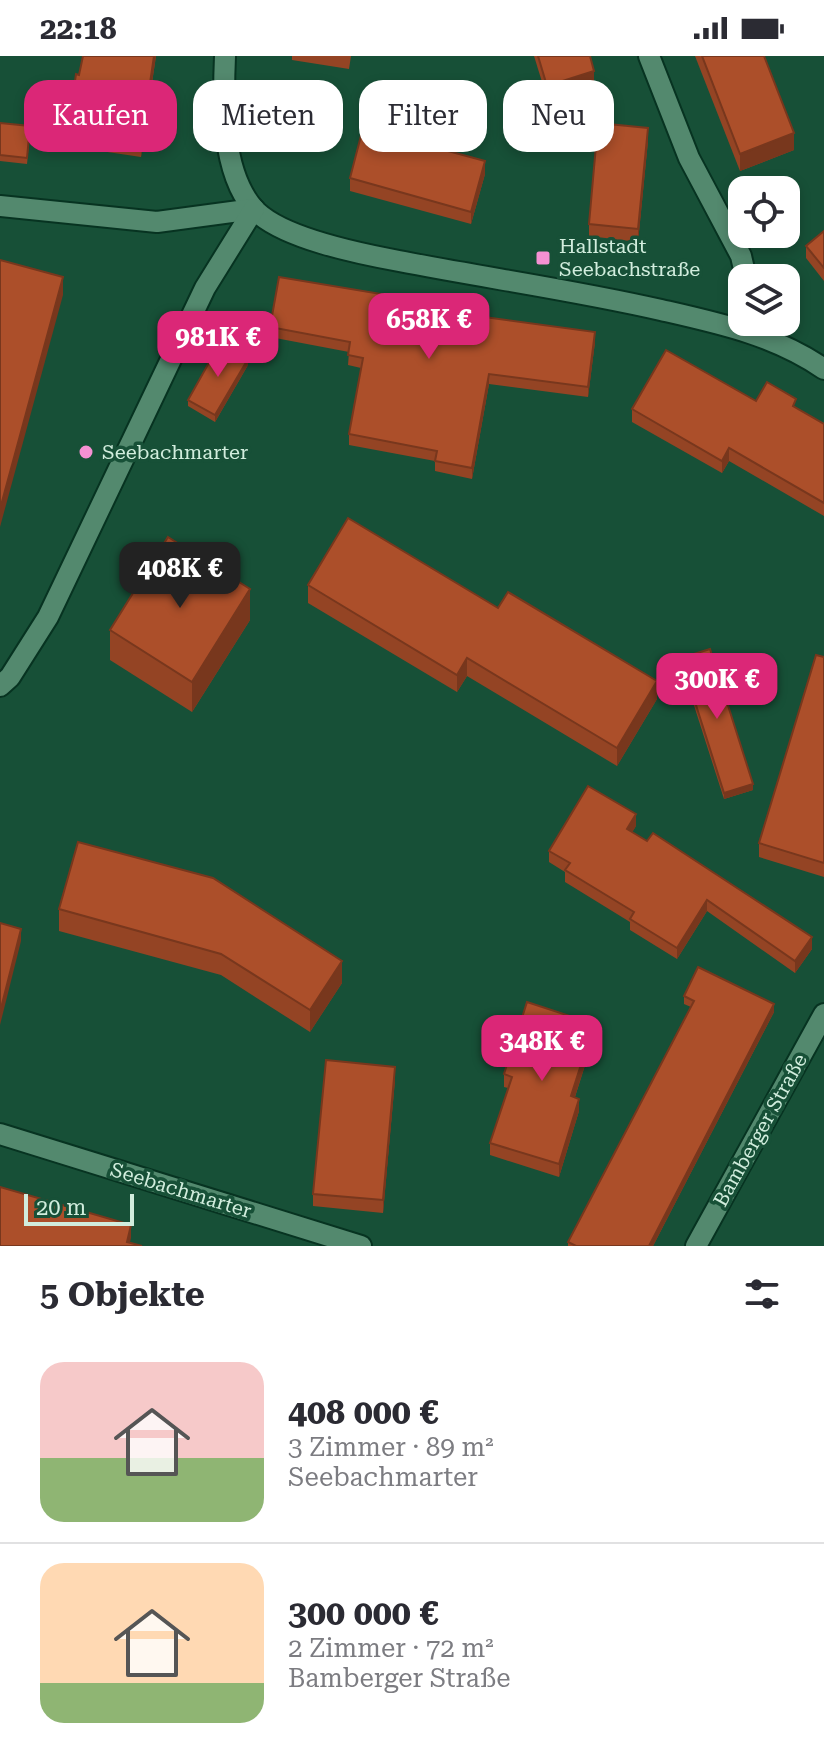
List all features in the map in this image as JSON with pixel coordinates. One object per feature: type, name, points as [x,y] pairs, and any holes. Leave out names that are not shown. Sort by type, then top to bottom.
[{"type":"street","points":[[225,56],[227,132],[236,176],[254,209],[299,236],[358,253],[728,323]]},
{"type":"street","points":[[649,56],[689,158],[743,264]]},
{"type":"street","points":[[0,206],[157,222],[254,209]]},
{"type":"street","points":[[0,686],[10,677],[48,617],[205,288],[254,209]]},
{"type":"street","points":[[766,336],[824,369]]},
{"type":"street","name":"Bamberger Straße","points":[[696,1246],[824,1014]]},
{"type":"street","name":"Seebachmarter","points":[[0,1134],[361,1246]]},
{"type":"building","points":[[83,56],[154,56],[150,80],[75,80],[76,74],[79,75]]},
{"type":"building","points":[[538,56],[590,56],[594,71],[566,80],[545,80]]},
{"type":"building","points":[[702,56],[764,56],[794,133],[740,154]]},
{"type":"building","points":[[0,123],[24,125],[24,152],[28,152],[27,158],[0,155]]},
{"type":"building","points":[[614,125],[648,128],[638,229],[589,224],[595,152],[614,152]]},
{"type":"building","points":[[359,143],[359,152],[452,152],[485,161],[471,212],[350,178]]},
{"type":"building","points":[[824,231],[824,268],[806,246]]},
{"type":"building","points":[[0,260],[63,277],[0,509]]},
{"type":"building","points":[[279,277],[441,304],[440,311],[595,332],[588,387],[489,374],[472,468],[435,461],[437,451],[349,434],[363,358],[348,355],[350,342],[270,327]]},
{"type":"building","points":[[220,343],[248,359],[215,415],[188,400]]},
{"type":"building","points":[[666,350],[756,401],[767,382],[796,399],[793,406],[824,424],[824,503],[729,448],[722,461],[632,409]]},
{"type":"building","points":[[348,518],[498,608],[508,592],[657,681],[617,748],[467,658],[457,675],[308,585]]},
{"type":"building","points":[[168,537],[250,589],[192,682],[110,630]]},
{"type":"building","points":[[710,649],[753,784],[724,793],[681,658]]},
{"type":"building","points":[[816,655],[824,657],[824,863],[759,843]]},
{"type":"building","points":[[588,786],[636,814],[627,829],[647,841],[653,833],[812,937],[795,961],[707,900],[677,948],[630,919],[634,912],[565,870],[570,863],[549,851]]},
{"type":"building","points":[[78,842],[213,878],[342,961],[310,1010],[221,954],[59,909]]},
{"type":"building","points":[[0,923],[21,929],[0,1012]]},
{"type":"building","points":[[698,967],[774,1004],[649,1246],[576,1246],[568,1242],[694,1001],[684,996]]},
{"type":"building","points":[[527,1002],[594,1024],[571,1096],[579,1099],[559,1164],[490,1143],[512,1077],[504,1074]]},
{"type":"building","points":[[326,1060],[395,1067],[383,1200],[313,1194]]},
{"type":"building","points":[[0,1187],[131,1225],[127,1242],[142,1246],[0,1246]]},
{"type":"place","name":"Hallstadt Seebachstraße","points":[[543,258]]},
{"type":"place","name":"Seebachmarter","points":[[86,452]]}]
